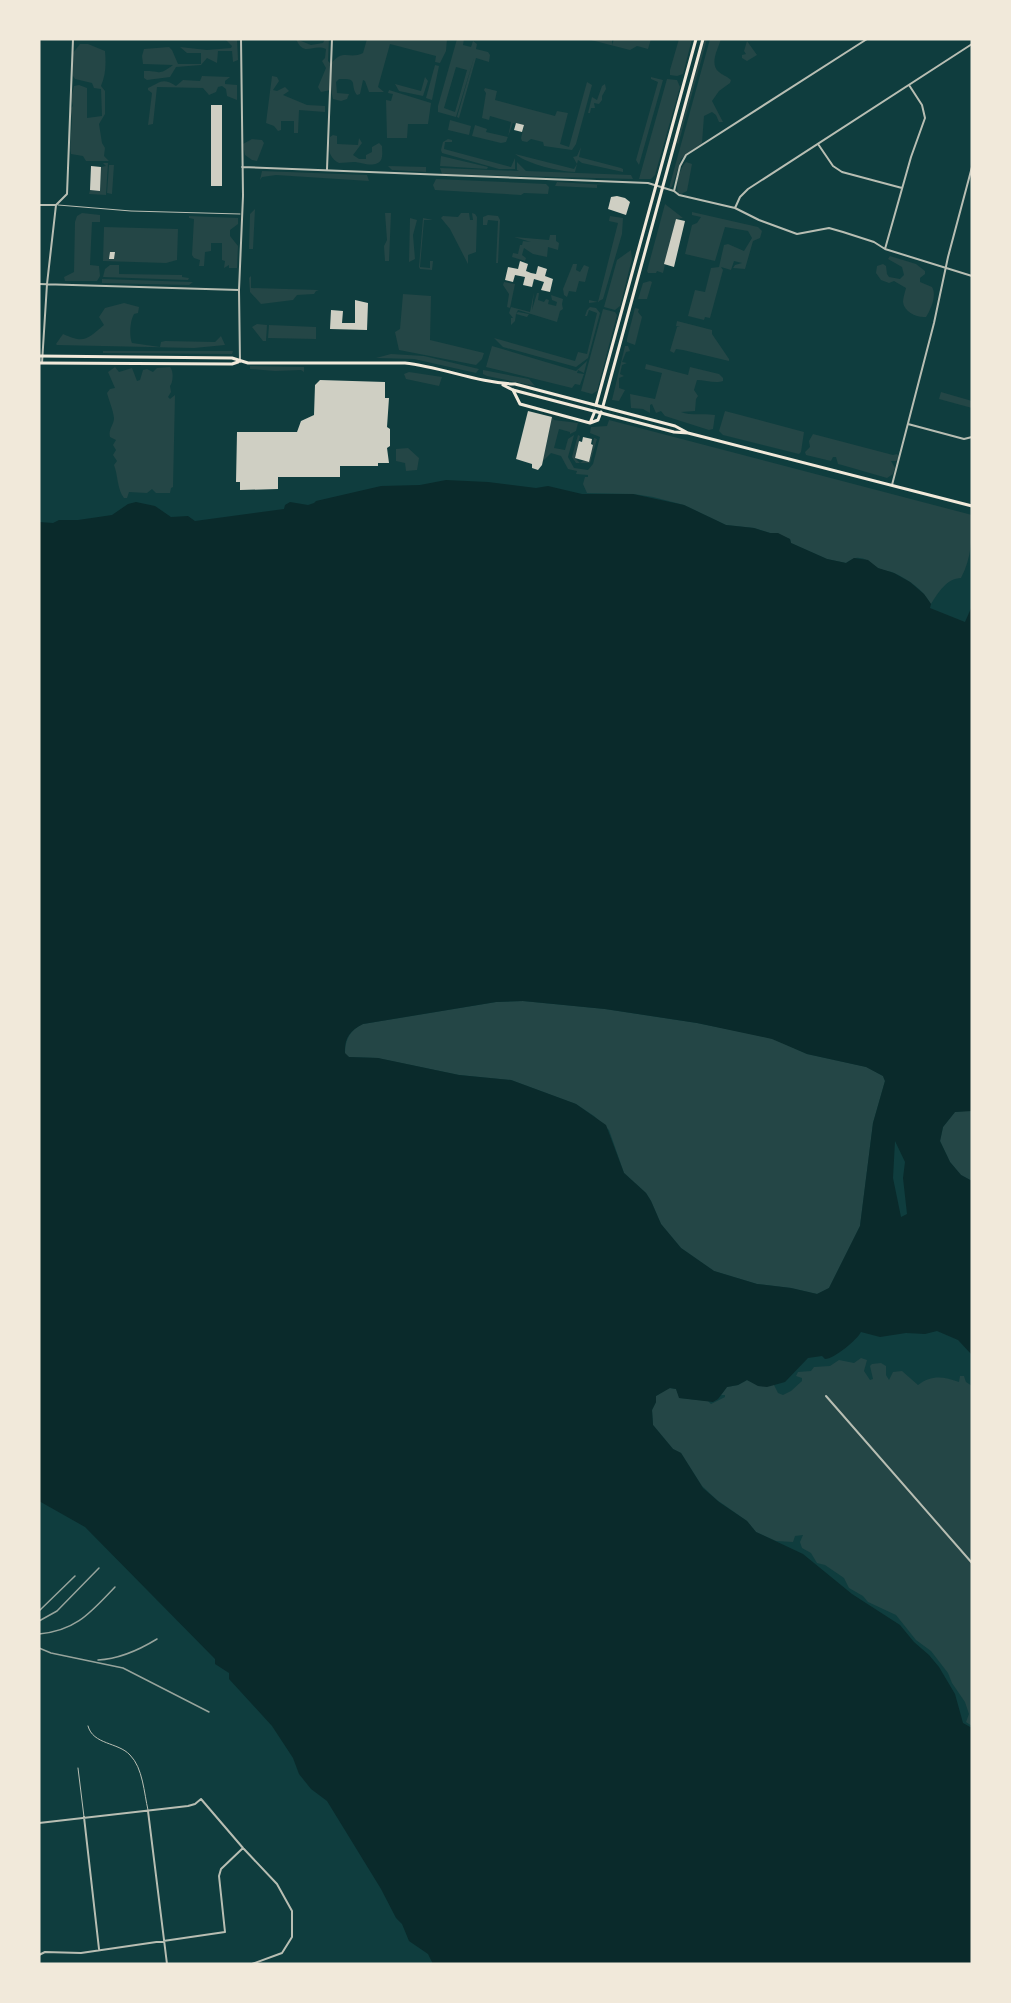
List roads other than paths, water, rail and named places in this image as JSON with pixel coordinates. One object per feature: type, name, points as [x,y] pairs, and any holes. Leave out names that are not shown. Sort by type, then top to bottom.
[{"type":"main road","points":[[590,423],[696,39]]},
{"type":"main road","points":[[513,390],[520,404],[590,423],[598,420],[703,39]]},
{"type":"main road","points":[[40,356],[232,358],[240,362]]},
{"type":"main road","points":[[40,363],[405,363],[429,366],[502,384],[515,384],[675,426],[688,433]]},
{"type":"main road","points":[[502,384],[513,390],[674,432],[688,433],[972,506]]},
{"type":"street","points":[[39,205],[56,204],[68,194],[73,39]]},
{"type":"street","points":[[240,362],[241,39]]},
{"type":"street","points":[[327,169],[332,39]]},
{"type":"street","points":[[674,191],[680,166],[686,155],[867,39]]},
{"type":"street","points":[[735,208],[740,197],[748,189],[972,44]]},
{"type":"street","points":[[885,249],[911,157],[925,118],[922,105],[909,85]]},
{"type":"street","points":[[818,144],[833,166],[842,172],[903,188]]},
{"type":"street","points":[[242,166],[648,183],[674,191],[679,195],[735,208],[797,234],[829,228],[860,236],[885,249],[972,276]]},
{"type":"street","points":[[892,485],[972,167]]},
{"type":"street","points":[[40,363],[56,204]]},
{"type":"street","points":[[39,284],[239,290]]},
{"type":"street","points":[[908,424],[964,438],[972,437]]},
{"type":"street","points":[[826,1396],[972,1563]]},
{"type":"street","points":[[39,1823],[188,1806],[201,1799],[277,1884],[292,1911],[292,1937],[282,1953],[252,1964]]},
{"type":"street","points":[[148,1811],[167,1964]]},
{"type":"street","points":[[84,1817],[99,1949]]},
{"type":"street","points":[[39,1955],[45,1952],[81,1953],[225,1932],[219,1876],[221,1869],[243,1848]]},
{"type":"lane","points":[[56,204],[131,211],[242,214]]},
{"type":"lane","points":[[88,1726],[96,1738],[121,1748],[136,1762],[148,1811]]},
{"type":"lane","points":[[78,1768],[84,1817]]},
{"type":"railway","points":[[39,1621],[57,1611],[99,1568]]},
{"type":"railway","points":[[39,1611],[75,1576]]},
{"type":"railway","points":[[39,1634],[63,1629],[82,1619],[115,1587]]},
{"type":"railway","points":[[98,1660],[129,1653],[157,1639]]},
{"type":"railway","points":[[39,1648],[51,1653],[123,1668],[209,1712]]}]
